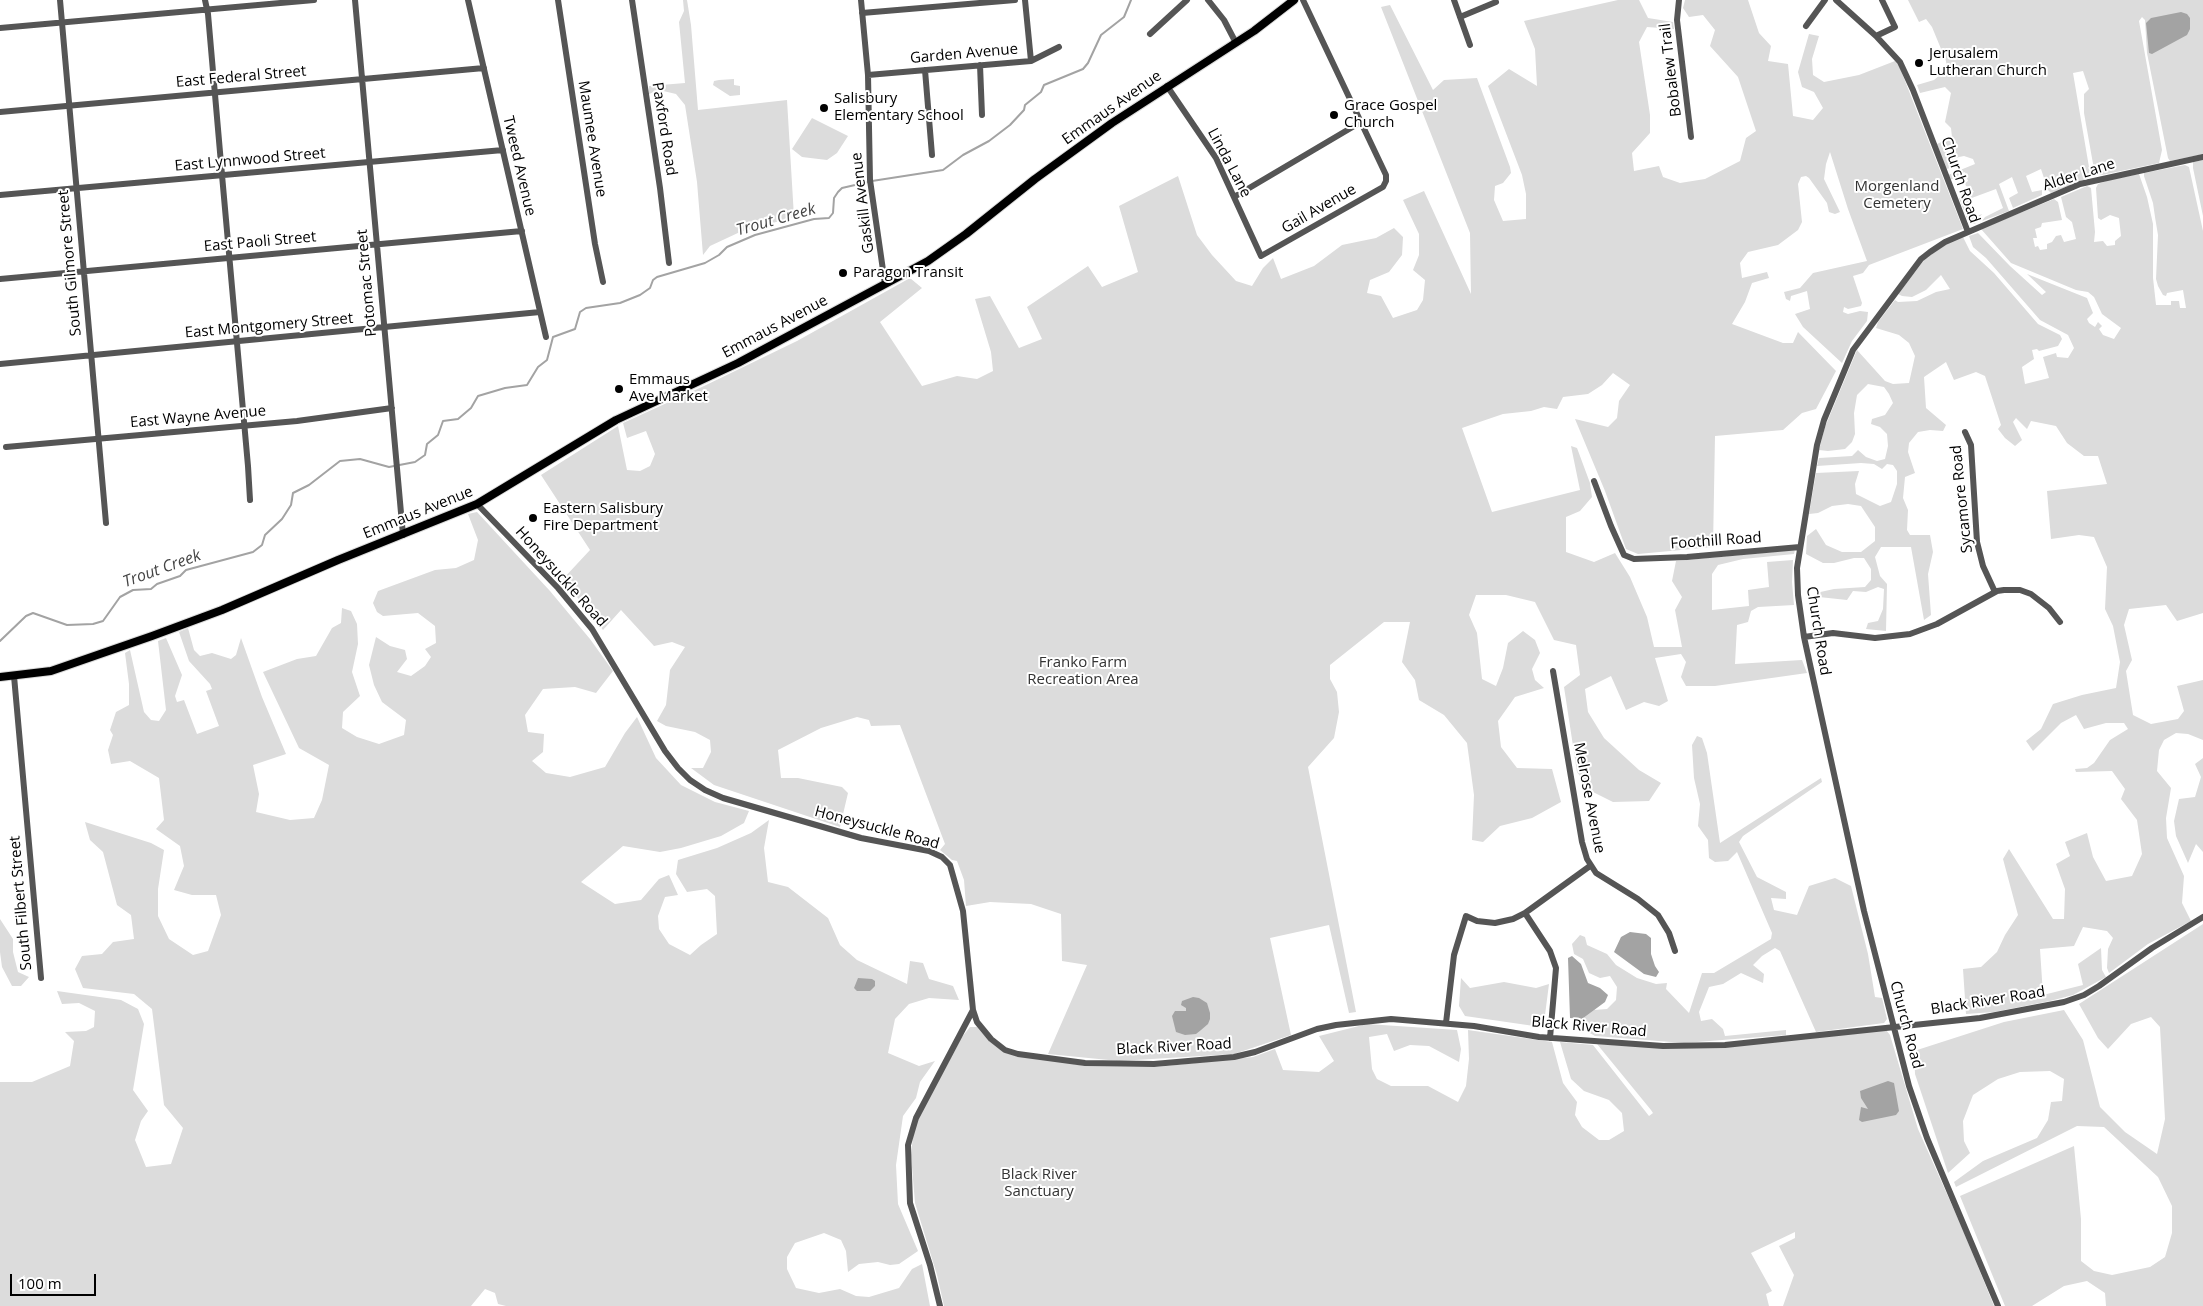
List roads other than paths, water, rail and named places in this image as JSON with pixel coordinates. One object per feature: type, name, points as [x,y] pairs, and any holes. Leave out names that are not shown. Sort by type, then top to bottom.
[{"type":"main road","name":"Emmaus Avenue","points":[[0,677],[36,674],[62,668],[161,633],[232,606],[338,560],[478,504],[616,420],[738,363],[928,261],[1078,148],[1167,86],[1261,26],[1294,0]]},
{"type":"street","name":"South Gilmore Street","points":[[60,0],[106,523]]},
{"type":"street","points":[[204,0],[215,93],[250,500]]},
{"type":"street","points":[[0,28],[314,0]]},
{"type":"street","name":"Potomac Street","points":[[355,0],[402,535]]},
{"type":"street","name":"Tweed Avenue","points":[[468,0],[546,337]]},
{"type":"street","name":"Maumee Avenue","points":[[558,0],[595,244],[604,282]]},
{"type":"street","name":"Paxford Road","points":[[632,0],[662,196],[669,263]]},
{"type":"street","name":"Gaskill Avenue","points":[[861,0],[868,75],[871,182],[886,284]]},
{"type":"street","points":[[862,13],[1015,0]]},
{"type":"street","points":[[1025,0],[1030,61]]},
{"type":"street","points":[[1150,34],[1187,0]]},
{"type":"street","points":[[1208,0],[1224,20],[1236,43]]},
{"type":"street","points":[[1234,197],[1361,122],[1303,0]]},
{"type":"street","points":[[1454,0],[1470,45]]},
{"type":"street","name":"Bobalew Trail","points":[[1679,0],[1677,20],[1691,137]]},
{"type":"street","points":[[1806,26],[1825,0]]},
{"type":"street","name":"Church Road","points":[[1836,0],[1897,58],[1904,71],[1968,232],[1945,242],[1921,259],[1853,350],[1820,433],[1797,568],[1798,595],[1804,637],[1864,911],[1892,1026],[1919,1117],[1998,1306]]},
{"type":"street","points":[[1876,36],[1895,27],[1882,0]]},
{"type":"street","points":[[1460,17],[1496,2]]},
{"type":"street","name":"Garden Avenue","points":[[868,75],[1030,61],[1059,47]]},
{"type":"street","points":[[980,65],[982,115]]},
{"type":"street","name":"East Federal Street","points":[[0,112],[484,68]]},
{"type":"street","points":[[925,70],[932,155]]},
{"type":"street","name":"Linda Lane","points":[[1167,86],[1212,150],[1261,256]]},
{"type":"street","name":"Gail Avenue","points":[[1261,256],[1383,187],[1386,175],[1361,122]]},
{"type":"street","name":"East Lynnwood Street","points":[[0,195],[503,150]]},
{"type":"street","name":"Alder Lane","points":[[1968,232],[2080,184],[2203,157]]},
{"type":"street","name":"East Paoli Street","points":[[0,279],[522,231]]},
{"type":"street","name":"East Montgomery Street","points":[[0,364],[540,312]]},
{"type":"street","name":"East Wayne Avenue","points":[[6,447],[297,421],[392,408]]},
{"type":"street","name":"Sycamore Road","points":[[1965,432],[1971,441],[1977,542],[1983,566],[1995,592]]},
{"type":"street","name":"Foothill Road","points":[[1594,481],[1624,555],[1634,559],[1687,557],[1800,547]]},
{"type":"street","name":"Honeysuckle Road","points":[[478,504],[558,588],[592,629],[665,751],[690,780],[705,790],[723,798],[861,838],[929,851],[946,861],[952,870],[963,911],[973,1010]]},
{"type":"street","points":[[1804,637],[1833,633],[1884,638],[1910,634],[1937,624],[1995,592],[2012,589],[2031,594],[2043,603],[2060,622]]},
{"type":"street","name":"Melrose Avenue","points":[[1553,672],[1582,842],[1590,866],[1596,874],[1649,906],[1658,914],[1669,932],[1675,951]]},
{"type":"street","name":"South Filbert Street","points":[[14,676],[41,978]]},
{"type":"street","points":[[1446,1023],[1454,955],[1466,916],[1476,921],[1495,923],[1513,919],[1525,913],[1590,866]]},
{"type":"street","points":[[1525,913],[1550,951],[1556,968],[1550,1038]]},
{"type":"street","name":"Black River Road","points":[[973,1010],[977,1022],[991,1039],[1009,1052],[1085,1063],[1154,1064],[1234,1057],[1255,1052],[1317,1029],[1352,1022],[1392,1018],[1446,1023],[1550,1038],[1654,1045],[1711,1046],[1980,1018],[2070,1000],[2099,986],[2152,948],[2203,917]]},
{"type":"street","points":[[940,1306],[930,1265],[910,1202],[908,1145],[916,1118],[973,1010]]},
{"type":"waterway","name":"Trout Creek","points":[[872,181],[943,170],[963,155],[989,141],[1010,125],[1024,110],[1025,105],[1041,92],[1044,85],[1083,69],[1088,63],[1101,35],[1124,17],[1131,0]]},
{"type":"waterway","name":"Trout Creek","points":[[0,641],[26,616],[33,613],[67,625],[93,624],[103,621],[120,597],[133,590],[151,589],[157,584],[180,576],[186,570],[253,552],[262,545],[265,535],[282,519],[291,505],[293,493],[309,485],[340,461],[360,459],[389,467],[415,462],[425,455],[427,444],[438,435],[443,421],[458,419],[471,408],[478,396],[505,388],[527,385],[538,367],[547,360],[553,337],[575,329],[580,312],[586,308],[620,303],[640,295],[650,288],[653,280],[657,277],[705,263],[719,255],[727,247],[755,235],[814,219],[829,218],[833,213],[834,198],[842,188],[868,182]]},
{"type":"place","name":"Jerusalem Lutheran Church","points":[[1919,63]]},
{"type":"place","name":"Salisbury Elementary School","points":[[824,108]]},
{"type":"place","name":"Grace Gospel Church","points":[[1334,115]]},
{"type":"place","name":"Paragon Transit","points":[[843,273]]},
{"type":"place","name":"Emmaus Ave Market","points":[[619,389]]},
{"type":"place","name":"Eastern Salisbury Fire Department","points":[[533,518]]},
{"type":"park label","name":"Morgenland Cemetery","points":[[1897,196]]},
{"type":"park label","name":"Franko Farm Recreation Area","points":[[1083,672]]},
{"type":"park label","name":"Black River Sanctuary","points":[[1039,1184]]}]
